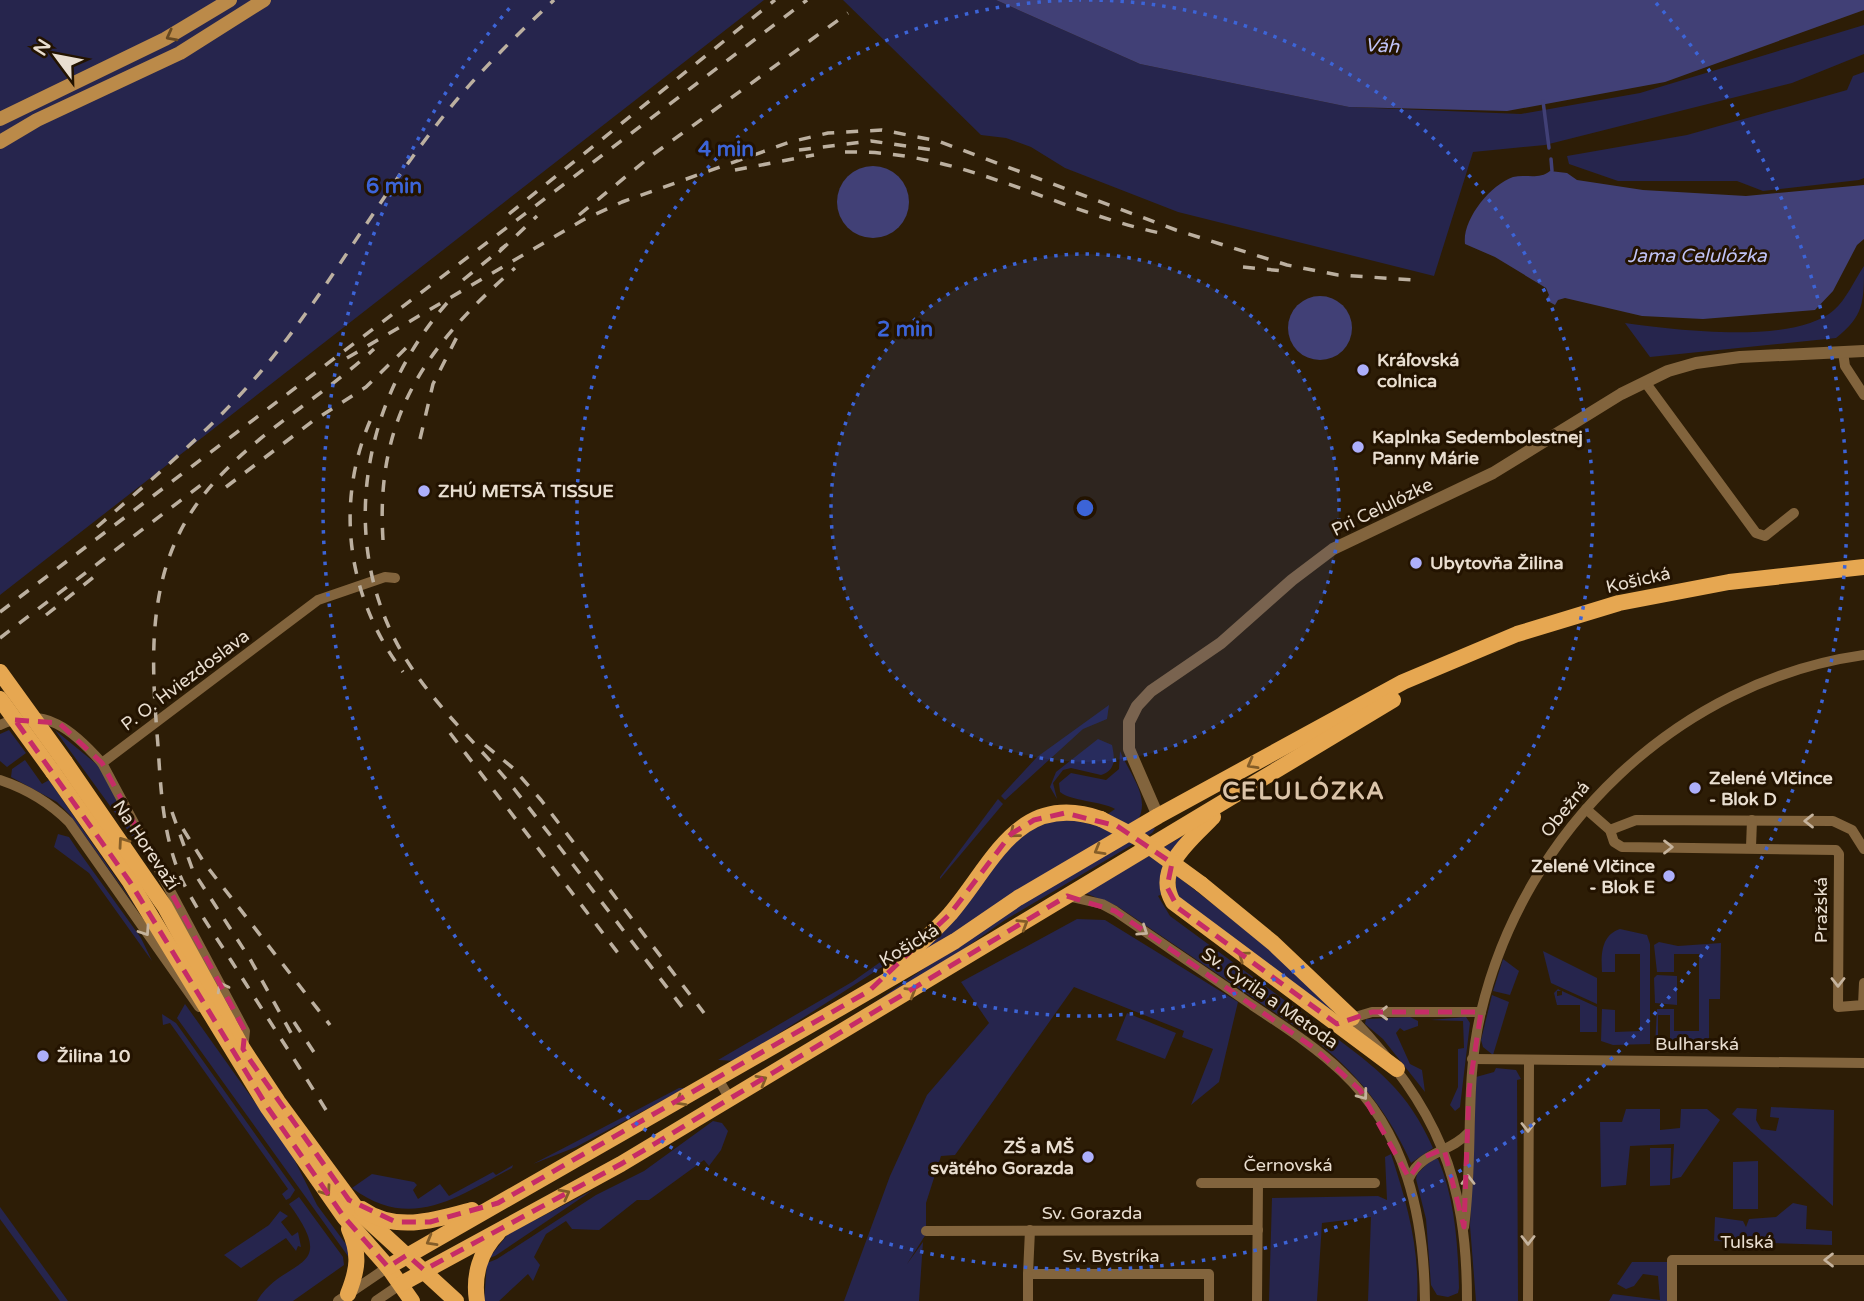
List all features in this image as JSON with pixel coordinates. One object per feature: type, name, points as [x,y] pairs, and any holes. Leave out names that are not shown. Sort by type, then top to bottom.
[{"type":"main road","points":[[0,119],[165,39],[230,0]]},
{"type":"main road","points":[[0,142],[37,120],[205,39],[264,0]]},
{"type":"main road","name":"Košická","points":[[388,1267],[840,1008],[1158,816],[1403,682],[1517,634],[1619,603],[1729,582],[1864,567]]},
{"type":"main road","name":"Na Horevaží","points":[[0,672],[241,1067],[344,1217],[388,1267],[412,1301]]},
{"type":"main road","name":"Košická","points":[[401,1284],[621,1164],[853,1027],[1408,692],[1431,672]]},
{"type":"main road","name":"Na Horevaží","points":[[0,699],[59,767],[165,907],[243,1049],[349,1200],[456,1301]]},
{"type":"main road","points":[[1229,799],[1170,867],[1167,887],[1172,902],[1397,1069]]},
{"type":"main road","points":[[869,991],[950,914],[1012,834],[1034,820],[1054,814],[1077,813],[1101,819],[1138,838],[1201,884],[1273,943],[1352,1018]]},
{"type":"main road","points":[[1154,846],[1160,827],[1158,816]]},
{"type":"main road","name":"Na Horevaží","points":[[349,1200],[383,1219],[413,1223],[430,1222],[498,1203]]},
{"type":"main road","points":[[343,1298],[357,1270],[358,1255],[344,1217]]},
{"type":"main road","points":[[477,1301],[476,1280],[481,1259],[495,1236],[505,1226]]},
{"type":"street","name":"Pri Celulózke","points":[[1158,816],[1132,761],[1128,738],[1132,714],[1151,691],[1221,643],[1292,580],[1333,550],[1493,473],[1645,382],[1696,363],[1864,350]]},
{"type":"street","points":[[1843,352],[1845,366],[1864,395]]},
{"type":"street","points":[[1645,382],[1756,533],[1765,536],[1794,513]]},
{"type":"street","name":"P. O. Hviezdoslava","points":[[102,763],[318,600],[385,577],[395,578]]},
{"type":"street","name":"Obežná","points":[[1464,1227],[1468,1196],[1472,1059],[1481,1012],[1502,946],[1521,904],[1550,856],[1605,788],[1665,736],[1718,702],[1784,674],[1864,655]]},
{"type":"street","points":[[0,725],[29,717],[53,720],[81,739],[102,763]]},
{"type":"street","name":"Na Horevaží","points":[[102,763],[245,1031],[243,1049]]},
{"type":"street","name":"Na Horevaží","points":[[0,780],[29,791],[53,806],[69,822],[186,992],[215,1024]]},
{"type":"street","name":"Pražská","points":[[1586,809],[1611,830],[1614,842],[1622,847],[1830,848],[1839,854],[1838,1007],[1863,1005],[1864,983]]},
{"type":"street","points":[[1611,830],[1636,820],[1843,823],[1853,830],[1864,849]]},
{"type":"street","points":[[1751,848],[1752,820]]},
{"type":"street","name":"Sv. Cyrila a Metoda","points":[[1067,896],[1102,904],[1115,911],[1314,1048],[1360,1090],[1395,1145],[1409,1178],[1423,1243],[1424,1296]]},
{"type":"street","points":[[840,1008],[853,1027]]},
{"type":"street","points":[[1352,1018],[1372,1012],[1481,1012]]},
{"type":"street","name":"Sv. Cyrila a Metoda","points":[[1352,1018],[1397,1069],[1421,1103],[1443,1149],[1455,1182],[1464,1227],[1467,1301]]},
{"type":"street","name":"Bulharská","points":[[1472,1059],[1529,1062],[1864,1063]]},
{"type":"street","points":[[1528,1301],[1529,1062]]},
{"type":"street","points":[[718,1079],[730,1099]]},
{"type":"street","points":[[1409,1178],[1424,1157],[1460,1141],[1468,1133]]},
{"type":"street","name":"Černovská","points":[[1201,1183],[1375,1183]]},
{"type":"street","points":[[1257,1301],[1258,1183]]},
{"type":"street","points":[[1028,1301],[1030,1230]]},
{"type":"street","name":"Sv. Gorazda","points":[[926,1231],[1258,1230]]},
{"type":"street","name":"Tulská","points":[[1672,1301],[1672,1260],[1864,1260]]},
{"type":"street","points":[[343,1298],[388,1267]]},
{"type":"street","name":"Sv. Bystríka","points":[[1028,1274],[1209,1274],[1209,1301]]},
{"type":"street","points":[[376,1301],[401,1284]]},
{"type":"street","points":[[1455,1301],[1467,1285]]},
{"type":"street","points":[[1424,1296],[1436,1301]]},
{"type":"highlighted area","points":[[15,720],[59,723],[102,763],[245,1031],[243,1049],[250,1060],[349,1200],[396,1222],[430,1222],[498,1203],[869,991],[950,914],[1011,834],[1034,820],[1065,813],[1117,826],[1172,863],[1167,887],[1178,908],[1337,1024],[1372,1012],[1481,1012],[1469,1090],[1464,1227],[1444,1149],[1424,1157],[1409,1178],[1360,1090],[1314,1048],[1115,911],[1067,896],[621,1164],[424,1270],[407,1255],[388,1267],[344,1217],[268,1108],[130,882]]},
{"type":"shaded area","points":[[0,0],[764,0],[0,595]]},
{"type":"shaded area","points":[[843,0],[996,0],[1140,64],[1349,107],[1521,114],[1640,93],[1864,25],[1864,54],[1792,83],[1545,145],[1473,152],[1434,276],[1178,212],[1065,168],[1031,147],[1006,138],[981,135]]},
{"type":"shaded area","points":[[1864,72],[1864,178],[1859,180],[1763,191],[1737,181],[1618,181],[1569,164],[1567,156],[1687,135],[1847,90],[1853,76]]},
{"type":"shaded area","points":[[1864,266],[1863,299],[1857,315],[1836,338],[1650,357],[1625,323],[1734,332],[1792,328],[1816,321],[1834,310]]},
{"type":"shaded area","points":[[1109,705],[1107,719],[1083,729],[1005,800],[1001,796],[1037,757]]},
{"type":"shaded area","points":[[9,730],[26,753],[7,767],[0,761],[0,734]]},
{"type":"shaded area","points":[[55,730],[100,767],[147,857]]},
{"type":"shaded area","points":[[1098,739],[1112,745],[1112,767],[1101,775],[1071,768],[1063,770],[1053,783],[1057,799],[1050,787],[1056,772]]},
{"type":"shaded area","points":[[1120,751],[1140,794],[1142,803],[1138,820],[926,950],[937,933],[1017,841],[1050,822],[1070,820],[1092,825],[1115,809],[1065,795],[1060,792],[1059,783],[1071,773],[1106,780],[1119,769]]},
{"type":"shaded area","points":[[25,760],[42,784],[49,780],[145,920],[70,815],[57,802],[11,777],[12,769]]},
{"type":"shaded area","points":[[998,799],[1003,804],[940,879],[940,877]]},
{"type":"shaded area","points":[[1152,827],[1155,829],[1152,833],[1005,920],[914,984],[858,1014],[1000,916]]},
{"type":"shaded area","points":[[58,834],[69,837],[141,938],[152,961],[89,873],[54,847]]},
{"type":"shaded area","points":[[1183,836],[1163,866],[1160,886],[1162,894],[1158,896],[1170,916],[1317,1024],[1311,1037],[1117,906],[1085,893]]},
{"type":"shaded area","points":[[1176,875],[1267,947],[1332,1009],[1329,1014],[1175,898]]},
{"type":"shaded area","points":[[1077,919],[1105,920],[1238,1002],[1219,1082],[1191,1105],[1213,1049],[1182,1037],[1184,1031],[1074,987],[955,1155],[941,1156],[926,1203],[926,1234],[907,1264],[923,1242],[919,1301],[844,1301],[890,1176],[927,1095],[989,1023],[961,982]]},
{"type":"shaded area","points":[[1620,929],[1647,935],[1650,944],[1650,1044],[1613,1045],[1601,1041],[1602,1009],[1615,1010],[1615,1032],[1640,1031],[1640,954],[1615,954],[1615,972],[1602,972],[1602,953],[1606,941]]},
{"type":"shaded area","points":[[923,932],[896,958],[736,1061],[718,1060],[852,982]]},
{"type":"shaded area","points":[[1659,942],[1678,946],[1721,943],[1720,999],[1709,999],[1709,1044],[1703,1040],[1702,1044],[1670,1044],[1670,1015],[1658,1015],[1658,1047],[1655,1046],[1657,1009],[1674,1009],[1674,1031],[1699,1031],[1699,954],[1674,954],[1674,972],[1657,972],[1654,945]]},
{"type":"shaded area","points":[[1543,951],[1597,978],[1597,1004],[1551,983]]},
{"type":"shaded area","points":[[1503,959],[1519,971],[1510,995],[1493,991]]},
{"type":"shaded area","points":[[1657,975],[1677,976],[1677,1005],[1655,1003],[1654,978]]},
{"type":"shaded area","points":[[1558,989],[1561,991],[1557,991],[1557,996],[1562,995],[1562,991],[1597,1007],[1597,1032],[1580,1032],[1580,1005],[1557,1005],[1554,993]]},
{"type":"shaded area","points":[[1492,995],[1509,1002],[1493,1055],[1483,1047],[1481,1040]]},
{"type":"shaded area","points":[[185,1004],[291,1153],[317,1205],[351,1251],[350,1259],[177,1018]]},
{"type":"shaded area","points":[[1127,1013],[1176,1033],[1165,1059],[1116,1040]]},
{"type":"shaded area","points":[[162,1014],[176,1023],[295,1190],[290,1198],[286,1200],[282,1194],[288,1189],[170,1023],[163,1025]]},
{"type":"shaded area","points":[[1410,1017],[1418,1021],[1418,1026],[1404,1031],[1400,1028],[1396,1033],[1410,1064],[1422,1070],[1425,1092],[1383,1039],[1365,1024],[1366,1019]]},
{"type":"shaded area","points":[[1466,1017],[1470,1023],[1460,1107],[1455,1111],[1450,1105],[1458,1087],[1458,1049],[1464,1048],[1463,1021],[1430,1020]]},
{"type":"shaded area","points":[[1328,1032],[1390,1082],[1413,1111],[1433,1148],[1411,1163],[1394,1129],[1373,1098],[1320,1044]]},
{"type":"shaded area","points":[[1496,1068],[1516,1070],[1521,1079],[1517,1080],[1518,1301],[1476,1301],[1470,1226],[1476,1077],[1494,1072]]},
{"type":"shaded area","points":[[679,1088],[686,1088],[576,1147],[533,1164]]},
{"type":"shaded area","points":[[1771,1107],[1834,1110],[1833,1206],[1732,1114],[1737,1108],[1757,1109],[1756,1120],[1761,1129],[1776,1131],[1779,1118],[1770,1117]]},
{"type":"shaded area","points":[[1626,1109],[1660,1109],[1660,1130],[1680,1128],[1681,1109],[1707,1109],[1720,1120],[1681,1177],[1672,1179],[1674,1144],[1630,1146],[1626,1185],[1601,1187],[1600,1122],[1622,1122]]},
{"type":"shaded area","points":[[713,1121],[722,1123],[728,1131],[721,1150],[709,1166],[704,1160],[649,1200],[637,1200],[599,1230],[572,1229],[566,1221],[546,1234],[534,1257],[540,1265],[533,1281],[528,1274],[499,1301],[484,1301],[487,1263],[596,1195],[644,1171]]},
{"type":"shaded area","points":[[1650,1148],[1671,1148],[1670,1185],[1650,1186]]},
{"type":"shaded area","points":[[1391,1154],[1411,1226],[1417,1301],[1368,1301],[1371,1217],[1322,1223],[1317,1301],[1269,1301],[1272,1198],[1378,1196],[1387,1200],[1385,1157]]},
{"type":"shaded area","points":[[1433,1158],[1438,1159],[1444,1174],[1456,1238],[1459,1288],[1458,1293],[1448,1297],[1437,1295],[1431,1285],[1426,1219],[1416,1179],[1417,1174]]},
{"type":"shaded area","points":[[1758,1161],[1758,1209],[1733,1209],[1733,1162]]},
{"type":"shaded area","points":[[513,1165],[512,1168],[453,1199],[414,1209],[394,1208],[374,1201],[352,1188],[372,1174],[414,1182],[417,1185],[413,1190],[418,1199],[440,1184],[449,1196],[493,1172],[496,1175]]},
{"type":"shaded area","points":[[593,1190],[495,1256],[489,1258],[508,1234]]},
{"type":"shaded area","points":[[299,1197],[343,1257],[344,1265],[293,1301],[257,1301],[268,1287],[303,1262],[309,1254],[310,1242],[304,1226],[289,1204]]},
{"type":"shaded area","points":[[1793,1203],[1807,1206],[1806,1229],[1832,1231],[1832,1245],[1714,1241],[1715,1217],[1743,1221],[1746,1227],[1749,1219],[1776,1217]]},
{"type":"shaded area","points":[[0,1207],[68,1301],[60,1301],[0,1219]]},
{"type":"shaded area","points":[[280,1211],[288,1216],[281,1222],[292,1236],[298,1232],[301,1247],[298,1246],[296,1251],[286,1238],[241,1268],[224,1255],[269,1225]]},
{"type":"shaded area","points":[[1632,1262],[1670,1262],[1670,1301],[1609,1301],[1613,1294],[1660,1300],[1658,1276],[1643,1274],[1634,1286],[1626,1289],[1617,1284]]},
{"type":"water","name":"Váh","points":[[996,0],[1864,0],[1864,10],[1665,82],[1507,111],[1349,107],[1140,64]]},
{"type":"water","points":[[873,166],[893,172],[903,182],[909,202],[903,222],[893,232],[873,238],[853,232],[843,222],[837,202],[843,182],[853,172]]},
{"type":"water","name":"Jama Celulózka","points":[[1550,171],[1567,173],[1577,180],[1643,190],[1746,196],[1864,185],[1864,239],[1857,245],[1833,291],[1815,310],[1703,319],[1642,316],[1565,298],[1558,300],[1555,305],[1546,300],[1549,295],[1546,288],[1495,257],[1465,244],[1465,235],[1473,214],[1495,187],[1513,177],[1537,176]]},
{"type":"water","points":[[1320,296],[1338,302],[1346,310],[1352,328],[1346,346],[1338,354],[1320,360],[1302,354],[1294,346],[1288,328],[1294,310],[1302,302]]},
{"type":"waterway","points":[[1543,101],[1549,148]]},
{"type":"waterway","points":[[1551,159],[1552,171]]},
{"type":"railway","points":[[97,527],[191,444],[256,377],[297,326],[394,183],[448,110],[491,61],[554,0]]},
{"type":"railway","points":[[509,214],[775,0]]},
{"type":"railway","points":[[0,612],[807,0]]},
{"type":"railway","points":[[579,215],[651,156],[848,13]]},
{"type":"railway","points":[[347,358],[583,220],[622,202],[790,142],[828,133],[882,130],[938,141],[1176,230],[1287,265],[1338,275],[1415,280]]},
{"type":"railway","points":[[799,150],[871,141],[934,150]]},
{"type":"railway","points":[[845,152],[928,160],[1125,224],[1165,234]]},
{"type":"railway","points":[[735,170],[814,155]]},
{"type":"railway","points":[[499,252],[537,216]]},
{"type":"railway","points":[[463,280],[506,245]]},
{"type":"railway","points":[[1243,267],[1284,271]]},
{"type":"railway","points":[[383,540],[383,496],[388,457],[398,420],[413,387],[432,356],[456,326],[515,268]]},
{"type":"railway","points":[[447,303],[418,341],[395,383],[378,428],[368,474],[365,520],[370,567],[383,612],[416,675],[515,790],[689,1016]]},
{"type":"railway","points":[[420,439],[433,384],[461,329]]},
{"type":"railway","points":[[226,487],[313,421],[366,387],[408,346]]},
{"type":"railway","points":[[326,1110],[199,912],[176,864],[162,797],[154,680],[156,616],[170,555],[183,525],[202,497],[220,476],[262,437],[374,349]]},
{"type":"railway","points":[[370,421],[352,486],[352,551],[370,614],[384,644],[403,672]]},
{"type":"railway","points":[[0,638],[210,478]]},
{"type":"railway","points":[[46,615],[95,576]]},
{"type":"railway","points":[[450,733],[618,953]]},
{"type":"railway","points":[[485,745],[513,768],[541,800],[704,1013]]},
{"type":"railway","points":[[172,812],[193,871],[250,959],[296,1042]]},
{"type":"railway","points":[[183,829],[205,864],[330,1025]]},
{"type":"railway","points":[[294,1022],[319,1060]]},
{"type":"place","name":"Kráľovská colnica","points":[[1363,370]]},
{"type":"place","name":"Kaplnka Sedembolestnej Panny Márie","points":[[1358,447]]},
{"type":"place","name":"ZHÚ METSÄ TISSUE","points":[[424,491]]},
{"type":"place","name":"Ubytovňa Žilina","points":[[1416,563]]},
{"type":"place","name":"Zelené Vlčince - Blok D","points":[[1695,788]]},
{"type":"place","name":"Zelené Vlčince - Blok E","points":[[1669,876]]},
{"type":"place","name":"Žilina 10","points":[[43,1056]]},
{"type":"place","name":"ZŠ a MŠ svätého Gorazda","points":[[1088,1157]]},
{"type":"district","name":"CELULÓZKA","points":[[1304,791]]}]
